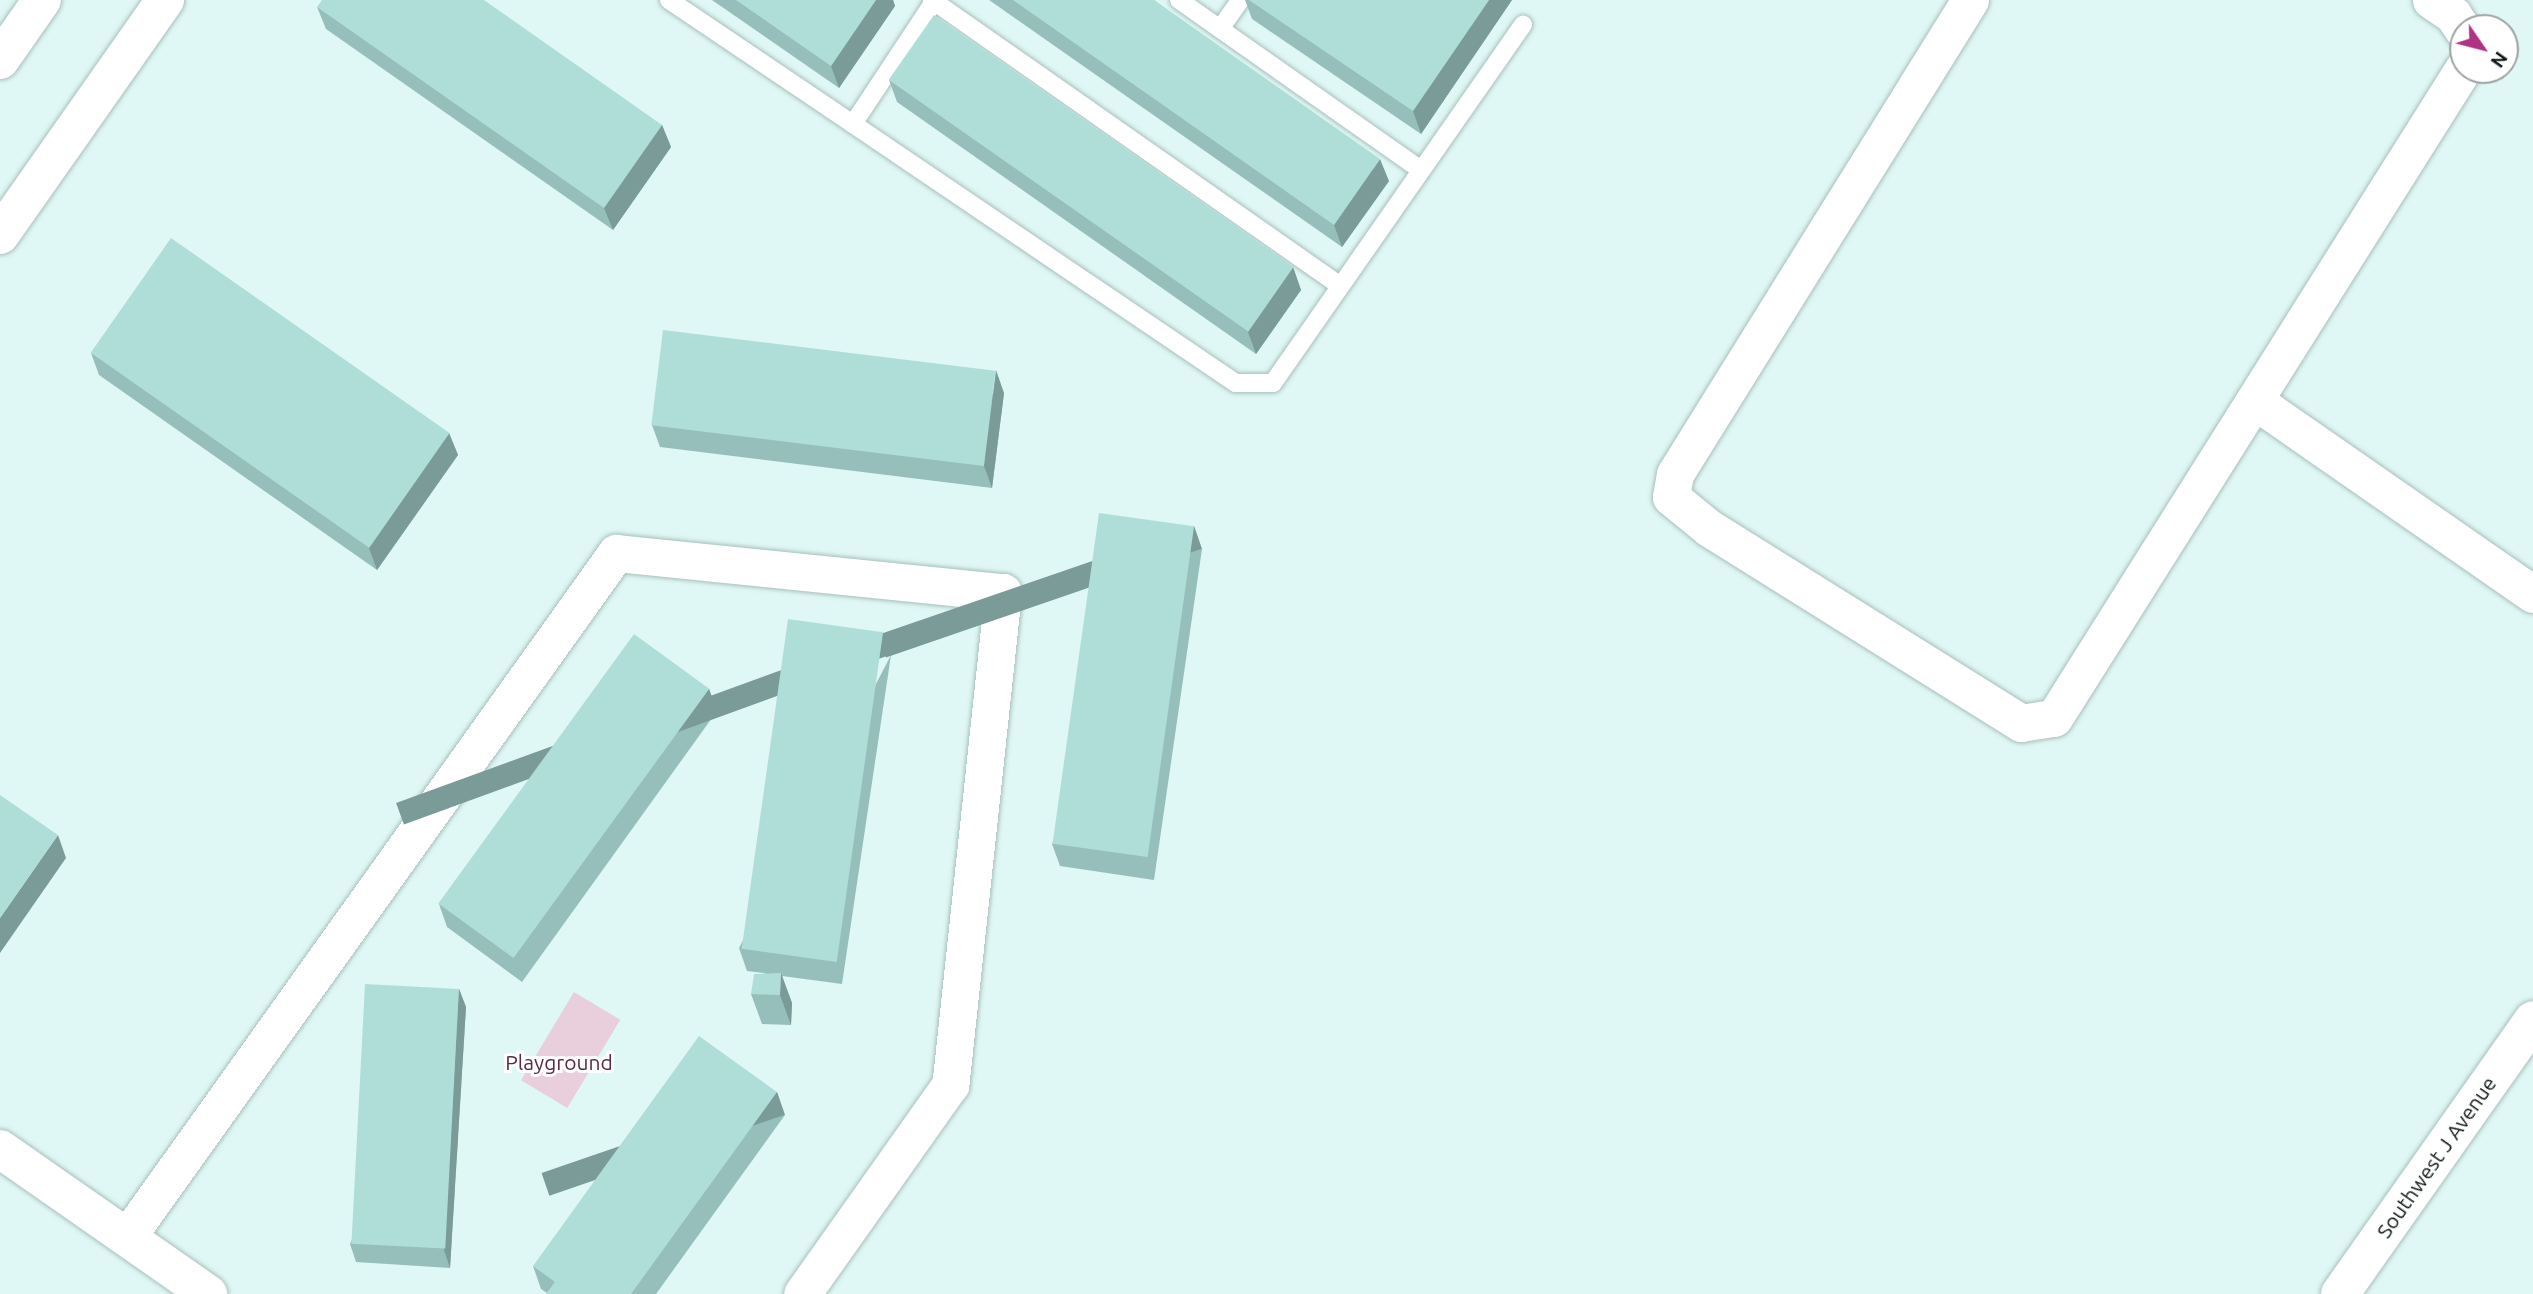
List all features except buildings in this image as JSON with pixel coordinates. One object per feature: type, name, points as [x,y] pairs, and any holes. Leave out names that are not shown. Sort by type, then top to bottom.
[{"type":"street","points":[[0,60],[42,0]]},
{"type":"street","points":[[0,235],[165,0]]},
{"type":"street","points":[[1970,0],[1675,474],[1671,497],[1709,528],[2021,723],[2054,718],[2454,84]]},
{"type":"street","points":[[2255,401],[2533,594]]},
{"type":"street","points":[[127,1237],[616,553],[1003,592],[950,1085],[802,1294]]},
{"type":"street","name":"Southwest J Avenue","points":[[2340,1294],[2533,1020]]},
{"type":"street","points":[[0,1149],[208,1294]]},
{"type":"lane","points":[[669,0],[1236,383],[1273,383],[1523,25]]},
{"type":"lane","points":[[1179,0],[1421,170]]},
{"type":"lane","points":[[1220,29],[1240,0]]},
{"type":"lane","points":[[852,124],[933,1],[1340,286]]},
{"type":"green space","name":"Playground","points":[[574,992],[620,1020],[567,1108],[521,1080]]}]
